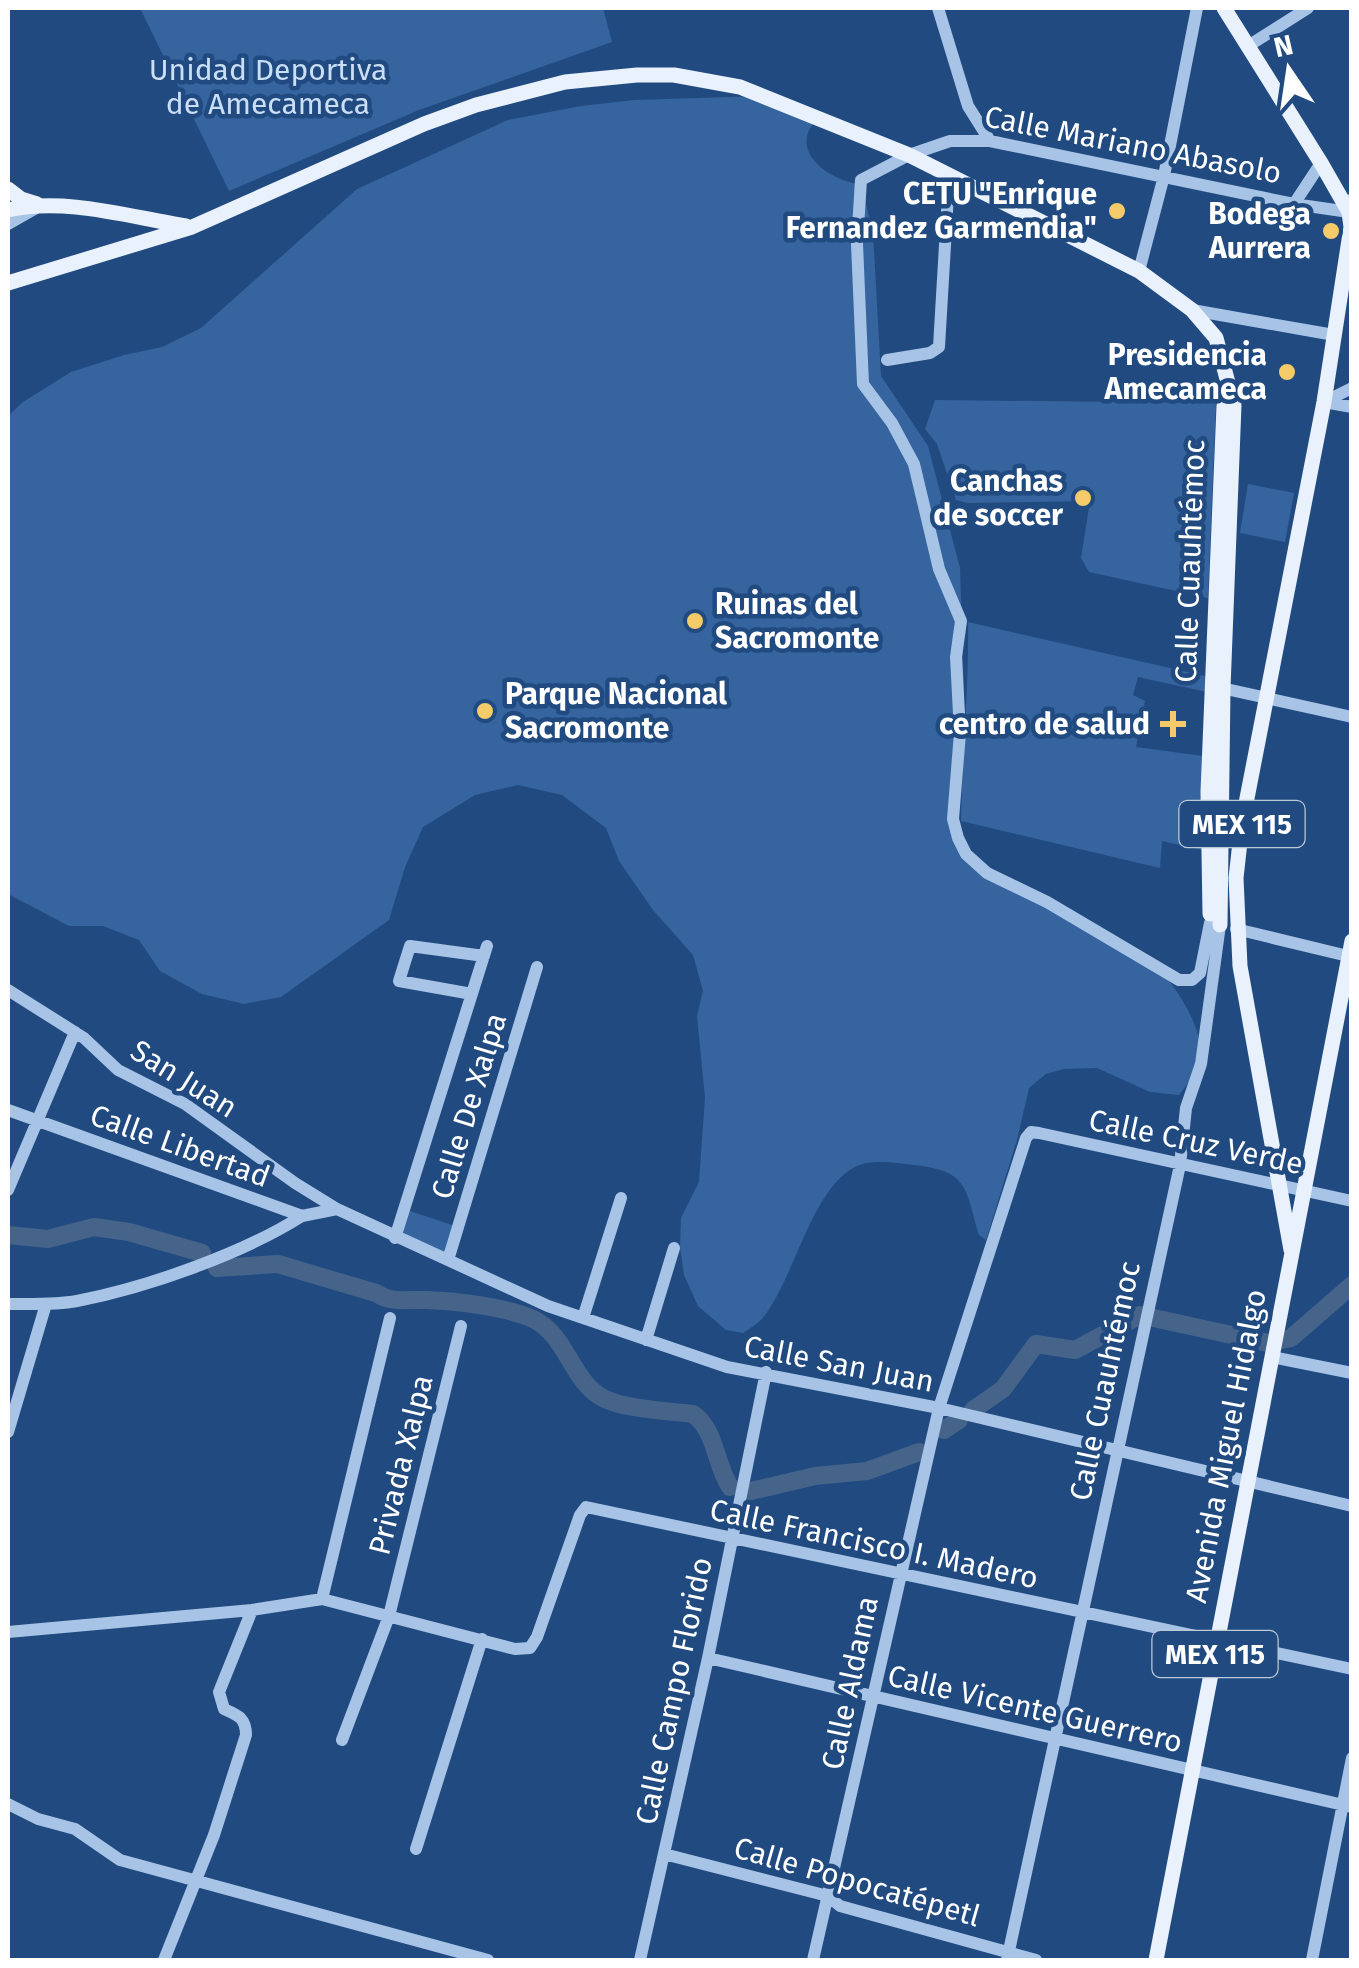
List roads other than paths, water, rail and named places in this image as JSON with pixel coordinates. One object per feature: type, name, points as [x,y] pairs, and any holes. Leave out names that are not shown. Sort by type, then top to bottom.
[{"type":"main road","points":[[1224,8],[1351,216]]},
{"type":"main road","points":[[8,283],[192,227],[320,174],[424,124],[476,105],[565,82],[655,75],[715,81],[740,87],[908,155]]},
{"type":"main road","name":"Calle Cuauhtémoc","points":[[908,155],[1139,272],[1192,310],[1216,338],[1234,406],[1225,496],[1216,754],[1222,926]]},
{"type":"main road","points":[[8,189],[41,206]]},
{"type":"main road","points":[[8,210],[41,206],[80,208],[192,227]]},
{"type":"main road","name":"MEX 115","points":[[1290,1250],[1222,926],[1324,402],[1351,216]]},
{"type":"main road","name":"Avenida Miguel Hidalgo","points":[[1156,1960],[1350,952]]},
{"type":"street","points":[[938,8],[968,106],[990,140]]},
{"type":"street","points":[[1139,272],[1164,176],[1197,8]]},
{"type":"street","points":[[1248,46],[1308,8]]},
{"type":"street","name":"Calle Mariano Abasolo","points":[[908,155],[950,141],[990,140],[1351,216]]},
{"type":"street","name":"Calle Cuauhtémoc","points":[[908,155],[861,180],[857,244],[863,384],[892,423],[914,464],[938,569],[961,621],[956,657],[960,734],[954,819],[958,838],[966,854],[987,873],[1047,902],[1178,980],[1196,978],[1222,926]]},
{"type":"street","points":[[1294,204],[1321,163]]},
{"type":"street","points":[[887,360],[939,347],[949,176]]},
{"type":"street","points":[[8,224],[41,206]]},
{"type":"street","points":[[1192,310],[1334,336]]},
{"type":"street","points":[[1324,402],[1352,388]]},
{"type":"street","points":[[1324,402],[1352,407]]},
{"type":"street","points":[[1218,688],[1352,717]]},
{"type":"street","points":[[1222,926],[1350,952]]},
{"type":"street","name":"Calle Cuauhtémoc","points":[[1008,1956],[1180,1165],[1186,1108],[1201,1064],[1222,926]]},
{"type":"street","points":[[396,1238],[486,951],[410,946],[398,981],[472,994]]},
{"type":"street","name":"Calle De Xalpa","points":[[448,1260],[537,966]]},
{"type":"street","name":"San Juan","points":[[8,992],[75,1032],[118,1070],[186,1104],[337,1209]]},
{"type":"street","points":[[8,1190],[75,1032]]},
{"type":"street","name":"Calle Libertad","points":[[8,1110],[302,1216],[337,1209]]},
{"type":"street","name":"Calle Cruz Verde","points":[[1031,1132],[1352,1201]]},
{"type":"street","name":"Calle Aldama","points":[[813,1960],[939,1408],[1031,1132]]},
{"type":"street","points":[[584,1318],[622,1198]]},
{"type":"street","name":"Calle San Juan","points":[[337,1209],[548,1306],[727,1367],[939,1408],[1352,1506]]},
{"type":"street","points":[[8,1304],[76,1301],[161,1277],[256,1242],[302,1216]]},
{"type":"street","points":[[646,1340],[674,1248]]},
{"type":"street","points":[[8,1432],[46,1304]]},
{"type":"street","points":[[322,1599],[390,1318]]},
{"type":"street","name":"Privada Xalpa","points":[[342,1740],[389,1616],[461,1326]]},
{"type":"street","points":[[1274,1346],[1352,1373]]},
{"type":"street","name":"Calle Campo Florido","points":[[640,1960],[708,1658],[766,1372]]},
{"type":"street","name":"Calle Francisco I. Madero","points":[[482,1639],[516,1649],[530,1648],[584,1508],[1352,1669]]},
{"type":"street","points":[[8,1632],[252,1610],[322,1599],[482,1639],[416,1849]]},
{"type":"street","points":[[164,1960],[214,1834],[246,1735],[246,1724],[240,1716],[224,1709],[219,1692],[252,1610]]},
{"type":"street","name":"Calle Vicente Guerrero","points":[[708,1658],[1347,1806]]},
{"type":"street","points":[[1312,1960],[1347,1806],[1352,1758]]},
{"type":"street","points":[[8,1804],[38,1820],[75,1829],[120,1860],[488,1960]]},
{"type":"street","name":"Calle Popocatépetl","points":[[664,1854],[828,1896],[840,1906],[1008,1956],[1036,1960]]},
{"type":"waterway","points":[[8,1235],[48,1239],[94,1227],[129,1232],[202,1253]]},
{"type":"waterway","points":[[217,1268],[278,1264],[388,1299],[467,1303],[533,1319],[554,1336],[583,1381],[603,1398],[634,1407],[693,1414],[711,1438],[730,1487]]},
{"type":"waterway","points":[[973,1410],[1003,1389],[1036,1344],[1075,1350],[1140,1315],[1268,1343],[1291,1338],[1352,1285]]},
{"type":"waterway","points":[[944,1430],[959,1420]]},
{"type":"waterway","points":[[751,1491],[815,1476],[867,1471],[919,1452]]},
{"type":"place","name":"CETU \"Enrique Fernandez Garmendia\"","points":[[1117,211]]},
{"type":"place","name":"Bodega Aurrera","points":[[1331,231]]},
{"type":"place","name":"Presidencia Amecameca","points":[[1287,372]]},
{"type":"place","name":"Canchas de soccer","points":[[1083,498]]},
{"type":"place","name":"Ruinas del Sacromonte","points":[[695,621]]},
{"type":"place","name":"Parque Nacional Sacromonte","points":[[485,711]]},
{"type":"place","name":"centro de salud","points":[[1173,724]]},
{"type":"park label","name":"Unidad Deportiva de Amecameca","points":[[268,87]]}]
